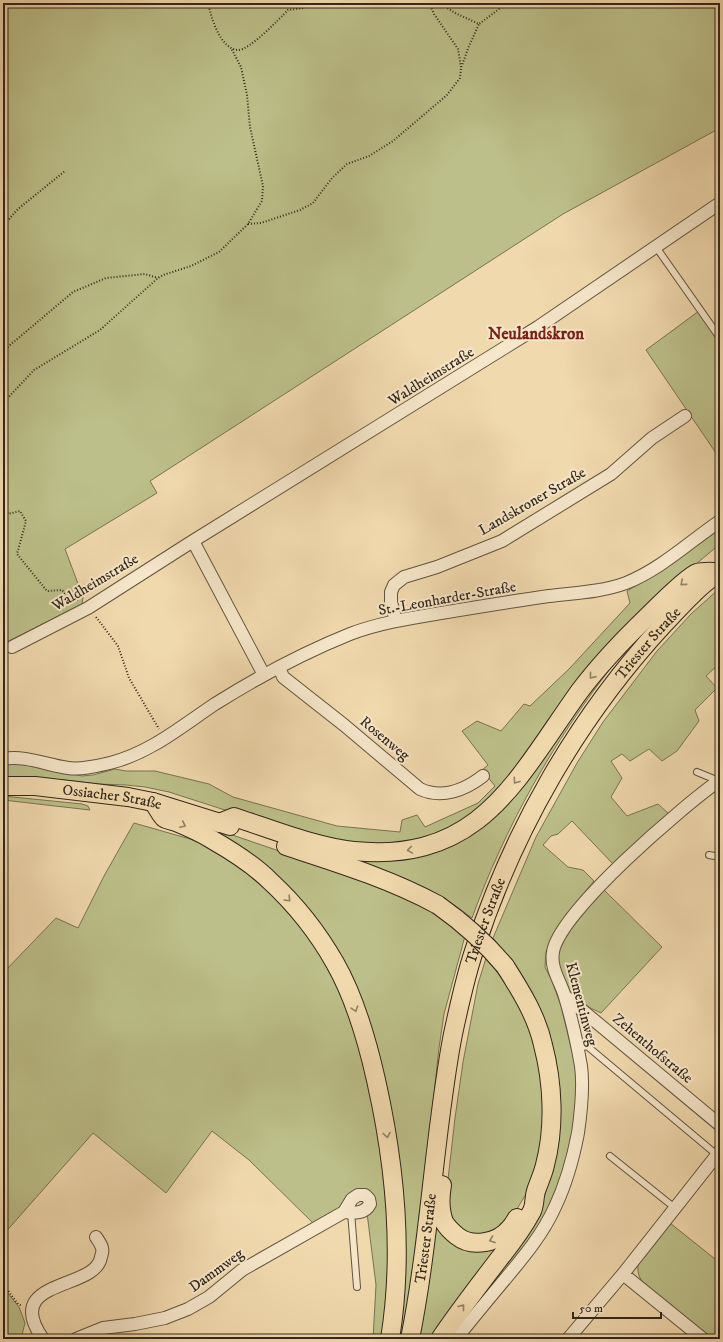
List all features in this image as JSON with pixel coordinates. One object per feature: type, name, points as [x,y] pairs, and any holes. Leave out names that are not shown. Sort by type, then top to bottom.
[{"type":"main road","points":[[219,823],[234,817],[326,845],[353,851],[384,853],[412,850],[438,843],[455,835],[475,823],[496,805],[514,785],[580,691],[606,659],[632,631],[670,594],[696,573],[719,572]]},
{"type":"main road","name":"Triester Straße","points":[[410,1339],[417,1303],[452,1036],[474,951],[507,865],[551,777],[602,699],[641,650],[694,593],[719,572]]},
{"type":"main road","name":"Ossiacher Straße","points":[[3,786],[35,786],[128,797],[153,802],[384,879],[415,892],[438,905],[474,932],[489,946],[505,966],[518,987],[533,1016],[543,1044],[549,1075],[550,1133],[545,1164],[536,1191]]},
{"type":"main road","points":[[153,802],[165,819],[176,822],[209,838],[238,856],[270,880],[320,938],[336,964],[353,1002],[369,1050],[384,1114],[392,1171],[396,1222],[396,1275],[390,1339]]},
{"type":"main road","points":[[444,1094],[447,1139],[441,1192],[442,1213],[445,1223],[451,1231],[460,1238],[471,1243],[484,1243],[499,1237],[510,1229],[536,1191]]},
{"type":"main road","points":[[440,1339],[454,1318],[516,1237],[532,1210],[536,1191]]},
{"type":"street","name":"Waldheimstraße","points":[[12,647],[88,608],[193,541],[538,327],[720,203]]},
{"type":"street","name":"Landskroner Straße","points":[[396,621],[391,602],[391,592],[394,585],[404,577],[437,567],[502,541],[611,474],[652,438],[684,416]]},
{"type":"street","name":"St.-Leonharder-Straße","points":[[3,759],[32,759],[69,768],[87,768],[121,760],[165,739],[214,705],[264,675],[304,655],[352,634],[396,621],[480,606],[605,589],[625,583],[647,573],[674,556],[720,521]]},
{"type":"street","points":[[193,541],[264,675]]},
{"type":"street","name":"Rosenweg","points":[[278,668],[283,677],[420,789],[430,794],[460,790],[474,783],[483,776]]},
{"type":"street","name":"Klementinweg","points":[[456,1339],[526,1254],[543,1230],[565,1184],[574,1153],[582,1095],[582,1070],[565,996],[553,968],[553,952],[558,938],[573,917],[599,887],[642,845],[719,780]]},
{"type":"street","name":"Zehenthofstraße","points":[[565,996],[720,1125]]},
{"type":"street","points":[[568,1339],[623,1274],[718,1153]]},
{"type":"street","name":"Dammweg","points":[[76,1339],[103,1328],[165,1318],[188,1309],[209,1297],[242,1270],[259,1259],[347,1212]]},
{"type":"street","points":[[44,1339],[37,1332],[29,1318],[28,1309],[31,1301],[46,1288],[74,1279],[96,1267],[101,1260],[103,1249],[96,1237]]},
{"type":"street","points":[[623,1274],[703,1339]]},
{"type":"lane","points":[[656,247],[720,338]]},
{"type":"lane","name":"Klementinweg","points":[[697,772],[719,780]]},
{"type":"lane","points":[[709,855],[720,857]]},
{"type":"lane","points":[[578,1048],[587,1046],[718,1153]]},
{"type":"lane","points":[[610,1156],[675,1208]]},
{"type":"lane","points":[[347,1212],[357,1287]]},
{"type":"path","points":[[3,403],[34,370],[100,330],[158,278],[191,266],[219,252],[248,224],[262,201],[263,186],[250,127],[247,95],[241,67],[231,48],[218,35],[208,3]]},
{"type":"path","points":[[231,48],[239,50],[250,45],[288,10],[304,8],[310,3]]},
{"type":"path","points":[[429,3],[434,14],[458,49],[461,68]]},
{"type":"path","points":[[440,3],[455,13],[479,24]]},
{"type":"path","points":[[248,224],[261,223],[300,210],[312,203],[332,178],[347,164],[369,156],[393,141],[447,95],[460,78],[461,68],[468,46],[479,24],[507,3]]},
{"type":"path","points":[[3,226],[18,209],[65,171]]},
{"type":"path","points":[[3,351],[73,292],[84,286],[106,278],[145,274],[158,278]]},
{"type":"path","points":[[3,505],[8,514],[20,511],[26,521],[17,554],[47,591],[62,590],[69,598],[80,600],[88,608],[118,646],[129,678],[165,739]]},
{"type":"path","points":[[3,1284],[18,1304],[28,1309]]},
{"type":"green space","points":[[3,3],[720,3],[720,128],[563,214],[150,481],[157,493],[65,549],[83,597],[82,604],[3,644]]},
{"type":"green space","points":[[699,311],[720,340],[720,459],[646,350]]},
{"type":"green space","points":[[720,528],[720,544],[684,574],[488,805],[437,836],[377,848],[290,831],[169,792],[145,787],[65,780],[3,777],[3,763],[14,763],[39,767],[82,776],[93,775],[115,769],[126,771],[155,771],[209,784],[233,797],[337,826],[400,832],[402,820],[417,815],[425,827],[478,803],[495,786],[482,770],[488,765],[462,731],[477,721],[501,731],[524,704],[530,706],[569,669],[630,603],[627,591],[663,570]]},
{"type":"green space","points":[[720,588],[720,663],[706,676],[717,688],[695,710],[699,721],[677,751],[662,761],[649,749],[630,761],[622,754],[611,761],[622,778],[611,797],[627,816],[658,804],[669,814],[613,864],[572,821],[558,834],[551,836],[543,845],[568,867],[583,870],[594,881],[566,915],[546,952],[545,967],[561,1006],[576,1068],[578,1083],[571,1153],[544,1223],[497,1285],[453,1330],[531,1222],[545,1194],[553,1169],[536,1002],[527,985],[493,938],[536,837],[577,763],[603,722],[657,651],[691,614]]},
{"type":"green space","points":[[613,661],[613,665],[570,724],[532,786],[515,818],[485,884],[472,918],[454,905],[439,897],[354,861],[355,857],[447,845]]},
{"type":"green space","points":[[3,796],[82,804],[88,806],[90,810],[3,800]]},
{"type":"green space","points":[[134,823],[190,839],[225,853],[253,872],[321,948],[349,1011],[373,1093],[390,1206],[385,1339],[373,1339],[376,1285],[367,1213],[374,1196],[369,1191],[359,1189],[332,1214],[315,1225],[249,1160],[212,1131],[166,1193],[93,1133],[3,1235],[3,973],[56,918],[78,928],[104,876]]},
{"type":"green space","points":[[212,828],[355,877],[420,903],[465,936],[444,1014],[414,1276],[403,1339],[396,1339],[402,1231],[340,962],[211,832]]},
{"type":"green space","points":[[604,890],[662,947],[601,1013],[584,1004],[572,994],[563,980],[557,962],[558,952],[567,933],[574,923]]},
{"type":"green space","points":[[486,958],[504,981],[521,1009],[530,1030],[540,1067],[544,1126],[540,1153],[528,1191],[512,1217],[487,1235],[469,1234],[453,1223],[446,1197],[463,1062],[478,984]]},
{"type":"green space","points":[[435,1222],[499,1246],[434,1339],[418,1339]]},
{"type":"green space","points":[[670,1223],[720,1263],[720,1339],[712,1339],[648,1287],[640,1277],[638,1264]]},
{"type":"green space","points":[[3,1287],[19,1307],[25,1323],[21,1339],[3,1339]]},
{"type":"waterway","points":[[3,1334],[13,1339]]},
{"type":"district","name":"Neulandskron","points":[[536,333]]}]
